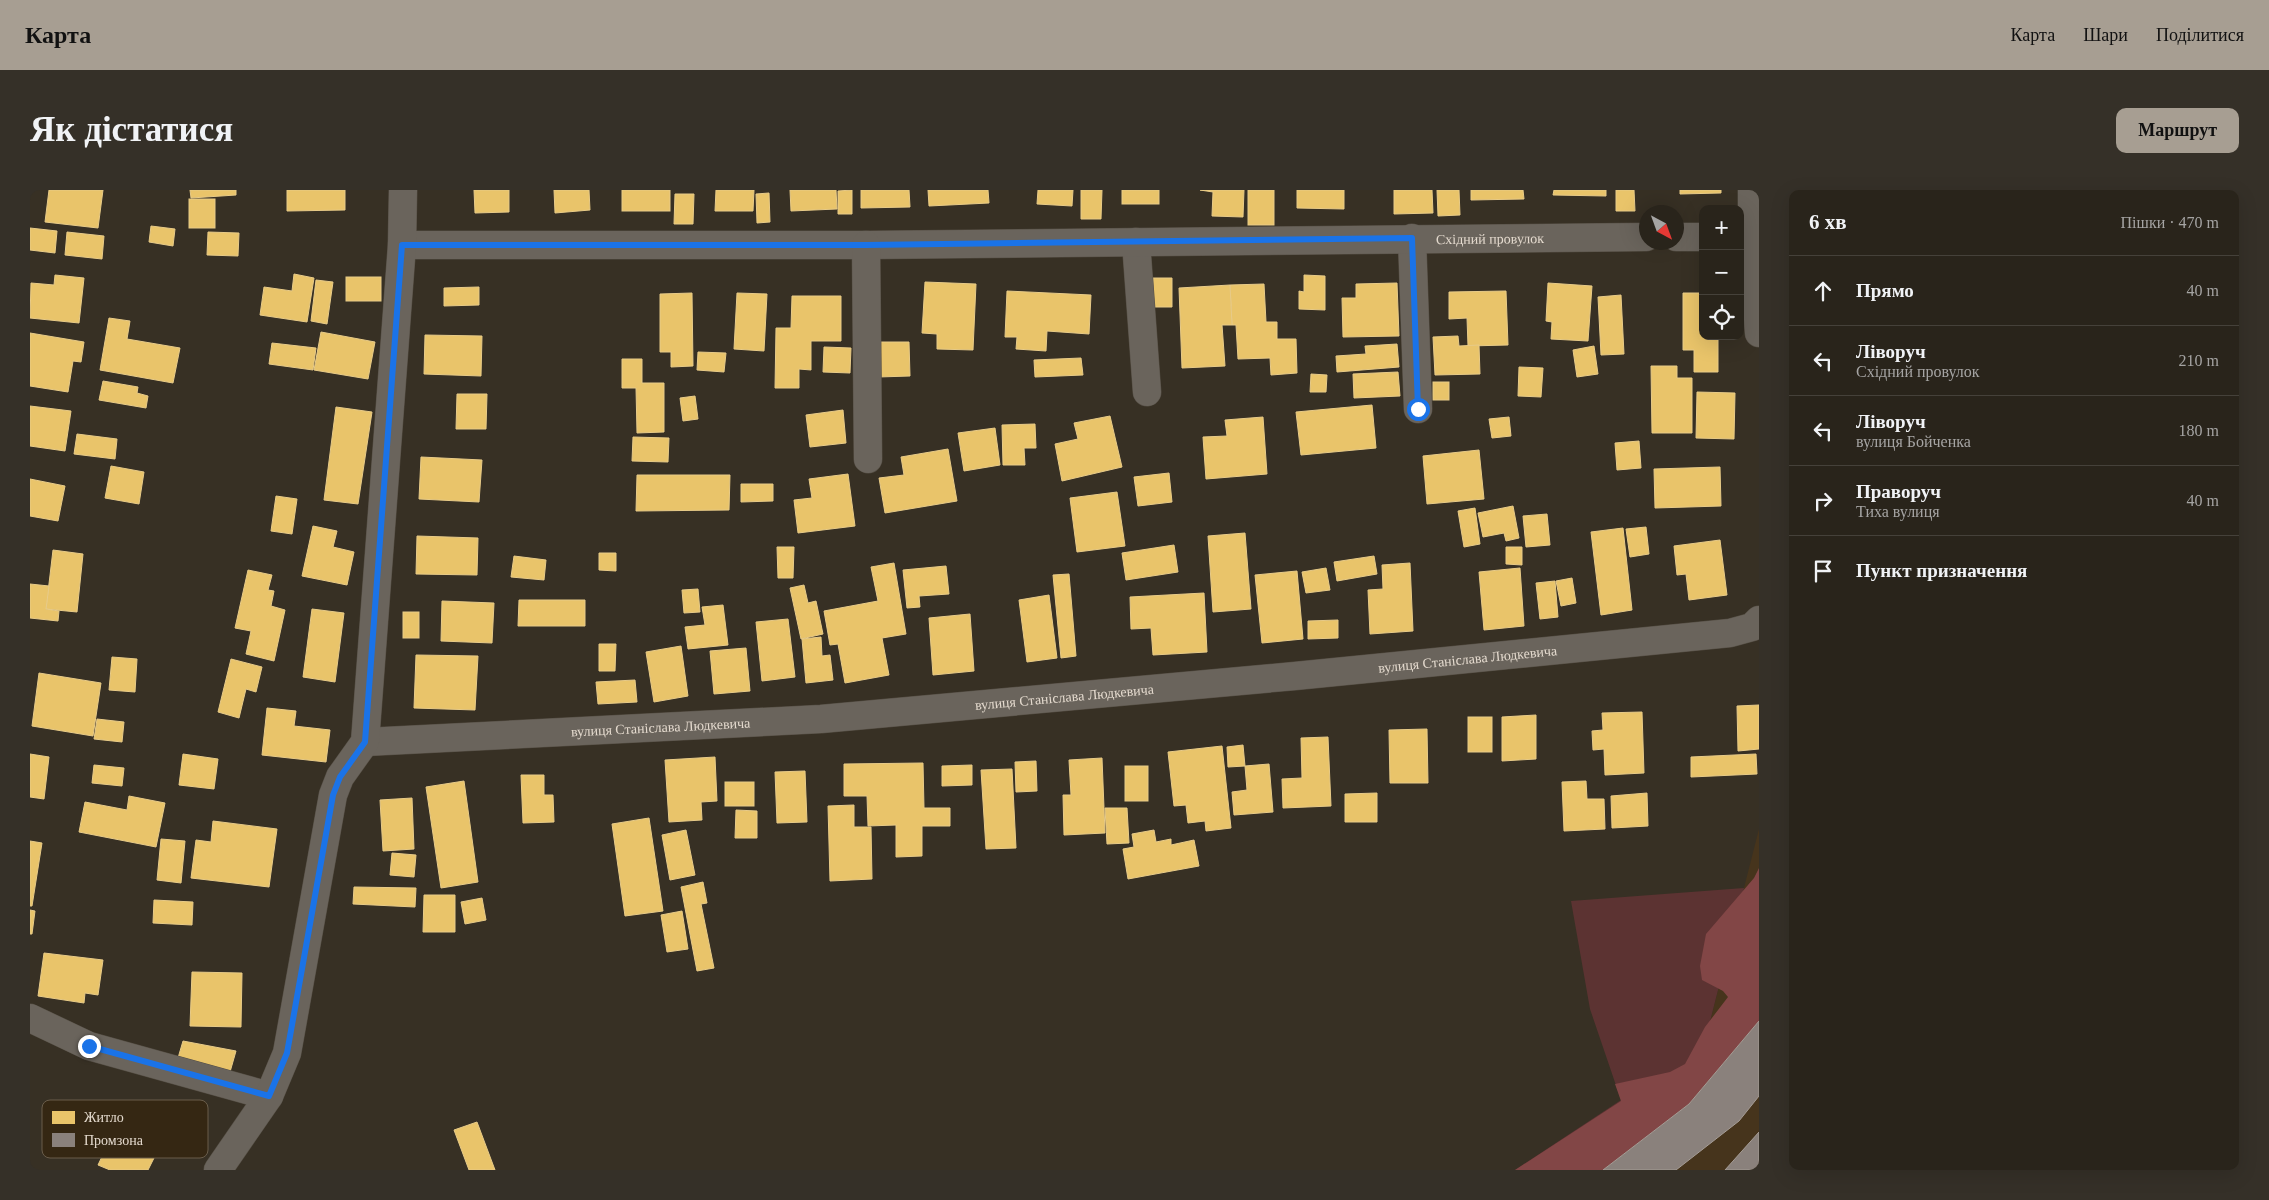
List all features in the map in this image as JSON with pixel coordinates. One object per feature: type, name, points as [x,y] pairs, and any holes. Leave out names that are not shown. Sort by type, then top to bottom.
[{"type":"street","points":[[218,1170],[269,1096],[287,1053],[333,795],[340,777],[365,742],[402,245],[403,190]]},
{"type":"street","points":[[1752,190],[1746,236],[1759,333]]},
{"type":"street","name":"Східний провулок","points":[[402,245],[866,245],[1639,237]]},
{"type":"street","points":[[1684,237],[1699,237]]},
{"type":"street","points":[[1412,238],[1418,409]]},
{"type":"street","points":[[1136,242],[1147,392]]},
{"type":"street","points":[[866,245],[868,459]]},
{"type":"street","name":"вулиця Станіслава Людкевича","points":[[365,742],[821,719],[1295,676],[1730,633],[1752,627],[1759,620]]},
{"type":"street","points":[[30,1018],[89,1046],[269,1096]]},
{"type":"shaded area","points":[[1759,829],[1759,1170],[1603,1170],[1689,1104]]},
{"type":"shaded area","points":[[1759,868],[1759,1021],[1689,1104],[1603,1170],[1515,1170],[1621,1101],[1615,1084],[1670,1072],[1685,1064],[1705,1027],[1728,997],[1723,991],[1702,980],[1700,966],[1706,934],[1754,878]]},
{"type":"shaded area","points":[[1744,888],[1689,1104],[1603,1170],[1515,1170],[1621,1100],[1590,1009],[1571,901]]},
{"type":"building: Житло","points":[[49,190],[103,190],[98,228],[45,222]]},
{"type":"building: Житло","points":[[190,190],[236,190],[236,195],[191,198]]},
{"type":"building: Житло","points":[[287,190],[345,190],[345,210],[287,211]]},
{"type":"building: Житло","points":[[474,190],[509,190],[509,212],[475,213]]},
{"type":"building: Житло","points":[[554,190],[589,190],[590,210],[555,213]]},
{"type":"building: Житло","points":[[622,190],[670,190],[670,211],[622,211]]},
{"type":"building: Житло","points":[[716,190],[754,190],[753,211],[715,211]]},
{"type":"building: Житло","points":[[790,190],[836,190],[837,209],[791,211]]},
{"type":"building: Житло","points":[[852,190],[852,214],[838,214],[838,191]]},
{"type":"building: Житло","points":[[861,190],[909,190],[910,207],[861,208]]},
{"type":"building: Житло","points":[[928,190],[988,190],[989,203],[929,206]]},
{"type":"building: Житло","points":[[1038,190],[1073,190],[1072,206],[1037,204]]},
{"type":"building: Житло","points":[[1081,190],[1102,190],[1101,219],[1081,219]]},
{"type":"building: Житло","points":[[1122,190],[1159,190],[1159,204],[1122,204]]},
{"type":"building: Житло","points":[[1200,190],[1244,190],[1243,217],[1212,216],[1213,192]]},
{"type":"building: Житло","points":[[1248,190],[1274,190],[1274,225],[1248,225]]},
{"type":"building: Житло","points":[[1297,190],[1344,190],[1344,209],[1297,208]]},
{"type":"building: Житло","points":[[1394,190],[1432,190],[1433,213],[1394,214]]},
{"type":"building: Житло","points":[[1437,190],[1459,190],[1460,215],[1438,216]]},
{"type":"building: Житло","points":[[1471,190],[1523,190],[1524,199],[1471,200]]},
{"type":"building: Житло","points":[[1554,190],[1606,190],[1606,196],[1553,195]]},
{"type":"building: Житло","points":[[1616,190],[1634,190],[1635,211],[1616,211]]},
{"type":"building: Житло","points":[[1680,190],[1721,190],[1721,193],[1680,194]]},
{"type":"building: Житло","points":[[769,193],[770,222],[757,223],[756,194]]},
{"type":"building: Житло","points":[[675,194],[694,194],[693,224],[674,224]]},
{"type":"building: Житло","points":[[189,199],[215,199],[215,228],[189,228]]},
{"type":"building: Житло","points":[[151,226],[175,229],[173,246],[149,242]]},
{"type":"building: Житло","points":[[30,228],[57,231],[55,253],[30,250]]},
{"type":"building: Житло","points":[[67,232],[104,236],[102,259],[65,255]]},
{"type":"building: Житло","points":[[208,232],[239,233],[238,256],[207,255]]},
{"type":"building: Житло","points":[[294,274],[314,278],[307,322],[260,315],[264,287],[292,291]]},
{"type":"building: Житло","points":[[55,275],[84,278],[79,323],[30,318],[31,283],[54,285]]},
{"type":"building: Житло","points":[[1304,275],[1325,276],[1325,310],[1299,309],[1299,291],[1304,292]]},
{"type":"building: Житло","points":[[346,277],[381,277],[381,301],[346,301]]},
{"type":"building: Житло","points":[[1153,278],[1172,278],[1172,307],[1154,307]]},
{"type":"building: Житло","points":[[316,280],[333,282],[327,324],[311,321]]},
{"type":"building: Житло","points":[[925,282],[976,284],[973,350],[937,349],[937,334],[922,333]]},
{"type":"building: Житло","points":[[1397,283],[1399,336],[1343,337],[1342,298],[1356,298],[1356,284]]},
{"type":"building: Житло","points":[[1548,283],[1592,286],[1588,341],[1551,339],[1552,322],[1546,321]]},
{"type":"building: Житло","points":[[1264,284],[1266,322],[1277,322],[1277,339],[1296,339],[1297,373],[1271,375],[1270,358],[1238,359],[1236,325],[1232,325],[1230,285]]},
{"type":"building: Житло","points":[[1230,285],[1232,325],[1222,325],[1225,366],[1182,368],[1179,288]]},
{"type":"building: Житло","points":[[479,287],[479,305],[444,306],[444,288]]},
{"type":"building: Житло","points":[[1007,291],[1091,295],[1089,334],[1047,331],[1046,351],[1016,349],[1017,337],[1005,337]]},
{"type":"building: Житло","points":[[1506,291],[1508,345],[1468,346],[1467,318],[1449,319],[1449,292]]},
{"type":"building: Житло","points":[[692,293],[693,366],[671,367],[671,352],[660,352],[660,294]]},
{"type":"building: Житло","points":[[737,293],[767,294],[764,351],[734,349]]},
{"type":"building: Житло","points":[[1683,293],[1699,293],[1699,340],[1718,340],[1718,372],[1694,372],[1694,350],[1683,350]]},
{"type":"building: Житло","points":[[1621,295],[1624,354],[1601,355],[1598,297]]},
{"type":"building: Житло","points":[[792,296],[841,296],[841,341],[811,341],[811,370],[799,369],[799,388],[775,388],[776,328],[791,328]]},
{"type":"building: Житло","points":[[109,318],[130,321],[127,339],[180,348],[173,383],[100,370]]},
{"type":"building: Житло","points":[[321,332],[375,342],[368,379],[314,370]]},
{"type":"building: Житло","points":[[30,333],[84,342],[81,362],[73,361],[68,392],[30,386]]},
{"type":"building: Житло","points":[[425,335],[482,336],[481,376],[424,374]]},
{"type":"building: Житло","points":[[1458,336],[1459,346],[1479,345],[1480,374],[1435,375],[1433,337]]},
{"type":"building: Житло","points":[[877,342],[909,342],[910,376],[878,377]]},
{"type":"building: Житло","points":[[272,343],[316,348],[313,370],[269,364]]},
{"type":"building: Житло","points":[[1397,344],[1399,367],[1337,372],[1336,356],[1366,354],[1365,346]]},
{"type":"building: Житло","points":[[1594,346],[1598,374],[1577,377],[1573,350]]},
{"type":"building: Житло","points":[[824,347],[851,348],[850,373],[823,372]]},
{"type":"building: Житло","points":[[698,352],[726,353],[724,372],[697,370]]},
{"type":"building: Житло","points":[[1081,358],[1083,375],[1035,377],[1034,360]]},
{"type":"building: Житло","points":[[622,359],[642,359],[642,383],[664,383],[664,432],[637,433],[636,388],[622,388]]},
{"type":"building: Житло","points":[[1651,366],[1677,366],[1677,378],[1692,378],[1692,433],[1652,433]]},
{"type":"building: Житло","points":[[1519,367],[1543,368],[1541,397],[1518,396]]},
{"type":"building: Житло","points":[[1398,372],[1400,396],[1354,398],[1353,374]]},
{"type":"building: Житло","points":[[1311,374],[1327,375],[1326,392],[1310,392]]},
{"type":"building: Житло","points":[[103,381],[138,387],[137,393],[148,396],[146,408],[99,400]]},
{"type":"building: Житло","points":[[1433,382],[1449,382],[1449,400],[1433,400]]},
{"type":"building: Житло","points":[[1697,392],[1735,393],[1734,439],[1696,438]]},
{"type":"building: Житло","points":[[457,394],[487,394],[486,429],[456,429]]},
{"type":"building: Житло","points":[[695,396],[698,419],[683,421],[680,398]]},
{"type":"building: Житло","points":[[1372,405],[1376,448],[1301,455],[1296,412]]},
{"type":"building: Житло","points":[[30,406],[71,411],[65,451],[30,446]]},
{"type":"building: Житло","points":[[336,407],[372,412],[358,504],[324,500]]},
{"type":"building: Житло","points":[[843,410],[846,443],[810,447],[806,415]]},
{"type":"building: Житло","points":[[1110,416],[1122,467],[1062,481],[1055,444],[1078,439],[1074,423]]},
{"type":"building: Житло","points":[[1263,417],[1267,474],[1206,479],[1203,437],[1227,436],[1225,420]]},
{"type":"building: Житло","points":[[1509,417],[1511,436],[1492,438],[1489,419]]},
{"type":"building: Житло","points":[[1035,424],[1036,448],[1024,448],[1025,465],[1003,465],[1002,425]]},
{"type":"building: Житло","points":[[995,428],[1000,465],[964,471],[958,433]]},
{"type":"building: Житло","points":[[77,434],[117,439],[115,459],[74,454]]},
{"type":"building: Житло","points":[[633,437],[669,438],[668,462],[632,461]]},
{"type":"building: Житло","points":[[1639,441],[1641,468],[1617,470],[1615,443]]},
{"type":"building: Житло","points":[[948,449],[957,501],[885,513],[879,478],[904,475],[901,457]]},
{"type":"building: Житло","points":[[1479,450],[1484,499],[1427,504],[1423,456]]},
{"type":"building: Житло","points":[[421,457],[482,460],[479,502],[419,499]]},
{"type":"building: Житло","points":[[111,466],[144,472],[139,504],[105,498]]},
{"type":"building: Житло","points":[[1720,467],[1721,506],[1655,508],[1654,469]]},
{"type":"building: Житло","points":[[1169,473],[1172,502],[1138,506],[1134,477]]},
{"type":"building: Житло","points":[[848,474],[855,526],[798,533],[794,500],[812,498],[809,479]]},
{"type":"building: Житло","points":[[637,475],[730,475],[729,510],[636,511]]},
{"type":"building: Житло","points":[[30,479],[65,486],[58,521],[30,516]]},
{"type":"building: Житло","points":[[741,484],[773,484],[773,501],[741,502]]},
{"type":"building: Житло","points":[[1117,492],[1125,546],[1077,552],[1070,498]]},
{"type":"building: Житло","points":[[276,496],[297,499],[292,534],[271,531]]},
{"type":"building: Житло","points":[[1513,506],[1519,538],[1506,541],[1504,533],[1483,537],[1478,513]]},
{"type":"building: Житло","points":[[1475,508],[1480,544],[1464,547],[1458,511]]},
{"type":"building: Житло","points":[[1547,514],[1550,545],[1526,547],[1523,516]]},
{"type":"building: Житло","points":[[313,526],[337,531],[333,547],[354,552],[347,585],[302,576]]},
{"type":"building: Житло","points":[[1646,527],[1649,554],[1630,557],[1626,529]]},
{"type":"building: Житло","points":[[1623,528],[1632,610],[1601,615],[1591,532]]},
{"type":"building: Житло","points":[[1245,533],[1251,609],[1213,612],[1208,536]]},
{"type":"building: Житло","points":[[417,536],[478,538],[477,575],[416,574]]},
{"type":"building: Житло","points":[[1720,540],[1727,595],[1689,600],[1686,574],[1677,575],[1674,546]]},
{"type":"building: Житло","points":[[1174,545],[1178,572],[1126,580],[1122,553]]},
{"type":"building: Житло","points":[[777,547],[794,547],[793,578],[778,578]]},
{"type":"building: Житло","points":[[1506,547],[1522,547],[1522,565],[1506,564]]},
{"type":"building: Житло","points":[[53,550],[83,554],[77,612],[46,609]]},
{"type":"building: Житло","points":[[599,553],[616,553],[616,571],[599,570]]},
{"type":"building: Житло","points":[[514,556],[546,560],[544,580],[511,577]]},
{"type":"building: Житло","points":[[1374,556],[1377,574],[1337,581],[1334,562]]},
{"type":"building: Житло","points":[[894,563],[906,634],[882,638],[889,675],[845,683],[838,644],[830,645],[824,611],[878,601],[871,567]]},
{"type":"building: Житло","points":[[1410,563],[1413,631],[1370,634],[1368,590],[1383,589],[1382,565]]},
{"type":"building: Житло","points":[[946,566],[949,594],[919,596],[920,607],[907,608],[903,570]]},
{"type":"building: Житло","points":[[1326,568],[1330,590],[1306,593],[1302,572]]},
{"type":"building: Житло","points":[[1520,568],[1524,626],[1484,630],[1479,572]]},
{"type":"building: Житло","points":[[248,570],[272,575],[268,590],[274,591],[271,606],[285,610],[274,661],[246,654],[251,631],[235,628]]},
{"type":"building: Житло","points":[[1297,571],[1303,639],[1262,643],[1255,575]]},
{"type":"building: Житло","points":[[1069,574],[1076,656],[1061,658],[1053,575]]},
{"type":"building: Житло","points":[[1572,578],[1576,603],[1561,606],[1556,581]]},
{"type":"building: Житло","points":[[1555,581],[1558,617],[1540,619],[1536,583]]},
{"type":"building: Житло","points":[[30,584],[49,586],[46,609],[59,611],[58,621],[30,618]]},
{"type":"building: Житло","points":[[804,585],[808,603],[816,601],[823,634],[801,639],[790,588]]},
{"type":"building: Житло","points":[[698,589],[700,612],[684,613],[682,590]]},
{"type":"building: Житло","points":[[1204,593],[1207,652],[1153,655],[1151,628],[1131,629],[1130,597]]},
{"type":"building: Житло","points":[[1049,595],[1057,658],[1027,662],[1019,600]]},
{"type":"building: Житло","points":[[519,600],[585,600],[585,626],[518,626]]},
{"type":"building: Житло","points":[[442,601],[494,603],[492,643],[441,641]]},
{"type":"building: Житло","points":[[723,605],[728,645],[688,649],[685,627],[705,625],[702,607]]},
{"type":"building: Житло","points":[[312,609],[344,613],[335,682],[303,677]]},
{"type":"building: Житло","points":[[403,612],[419,612],[419,638],[403,638]]},
{"type":"building: Житло","points":[[970,614],[974,671],[933,675],[929,618]]},
{"type":"building: Житло","points":[[788,619],[795,677],[762,681],[756,622]]},
{"type":"building: Житло","points":[[1338,620],[1338,638],[1308,639],[1308,621]]},
{"type":"building: Житло","points":[[821,637],[822,656],[830,655],[833,680],[806,683],[802,639]]},
{"type":"building: Житло","points":[[599,644],[616,644],[615,671],[599,671]]},
{"type":"building: Житло","points":[[681,646],[688,696],[654,702],[646,652]]},
{"type":"building: Житло","points":[[746,648],[750,691],[714,694],[710,651]]},
{"type":"building: Житло","points":[[416,655],[478,656],[475,710],[414,708]]},
{"type":"building: Житло","points":[[112,657],[137,659],[135,692],[109,690]]},
{"type":"building: Житло","points":[[231,659],[262,667],[256,692],[246,689],[239,718],[218,712]]},
{"type":"building: Житло","points":[[39,673],[101,683],[93,736],[32,726]]},
{"type":"building: Житло","points":[[635,680],[637,702],[598,704],[596,682]]},
{"type":"building: Житло","points":[[1759,705],[1759,749],[1738,751],[1737,706]]},
{"type":"building: Житло","points":[[267,708],[296,711],[294,726],[330,730],[326,762],[262,755]]},
{"type":"building: Житло","points":[[1642,712],[1644,773],[1605,775],[1604,749],[1593,750],[1592,731],[1603,730],[1602,713]]},
{"type":"building: Житло","points":[[1536,715],[1536,759],[1502,761],[1502,717]]},
{"type":"building: Житло","points":[[1468,717],[1492,717],[1492,752],[1468,752]]},
{"type":"building: Житло","points":[[97,719],[124,722],[122,742],[94,739]]},
{"type":"building: Житло","points":[[1427,729],[1428,783],[1390,783],[1389,730]]},
{"type":"building: Житло","points":[[1328,737],[1331,806],[1283,808],[1282,779],[1302,778],[1301,738]]},
{"type":"building: Житло","points":[[1243,745],[1245,766],[1228,767],[1227,747]]},
{"type":"building: Житло","points":[[1222,746],[1231,828],[1206,831],[1205,821],[1188,823],[1186,805],[1174,806],[1168,752]]},
{"type":"building: Житло","points":[[30,754],[49,757],[44,799],[30,797]]},
{"type":"building: Житло","points":[[183,754],[218,759],[214,789],[179,785]]},
{"type":"building: Житло","points":[[1756,754],[1757,774],[1691,777],[1691,757]]},
{"type":"building: Житло","points":[[715,757],[717,801],[701,802],[702,820],[669,822],[665,760]]},
{"type":"building: Житло","points":[[1102,758],[1105,833],[1064,835],[1063,795],[1071,795],[1069,760]]},
{"type":"building: Житло","points":[[1036,761],[1037,791],[1016,792],[1015,762]]},
{"type":"building: Житло","points":[[923,763],[924,808],[950,808],[950,826],[922,826],[922,856],[896,857],[896,825],[868,826],[867,796],[844,796],[844,764]]},
{"type":"building: Житло","points":[[1269,764],[1273,812],[1234,815],[1232,792],[1247,790],[1245,766]]},
{"type":"building: Житло","points":[[94,765],[124,768],[122,786],[92,783]]},
{"type":"building: Житло","points":[[972,765],[972,785],[942,786],[942,766]]},
{"type":"building: Житло","points":[[1125,766],[1148,766],[1148,801],[1125,801]]},
{"type":"building: Житло","points":[[1012,769],[1016,848],[986,849],[981,770]]},
{"type":"building: Житло","points":[[805,771],[807,822],[777,823],[775,772]]},
{"type":"building: Житло","points":[[521,775],[544,775],[544,795],[553,795],[554,822],[523,823]]},
{"type":"building: Житло","points":[[464,781],[478,882],[441,888],[426,787]]},
{"type":"building: Житло","points":[[1586,781],[1587,799],[1604,799],[1605,829],[1564,831],[1562,782]]},
{"type":"building: Житло","points":[[725,782],[754,782],[754,806],[725,806]]},
{"type":"building: Житло","points":[[1377,793],[1377,822],[1345,822],[1345,794]]},
{"type":"building: Житло","points":[[1647,793],[1648,826],[1612,828],[1611,796]]},
{"type":"building: Житло","points":[[129,796],[165,803],[156,847],[79,832],[85,802],[127,810]]},
{"type":"building: Житло","points":[[412,798],[414,849],[383,851],[380,800]]},
{"type":"building: Житло","points":[[854,805],[854,827],[871,827],[872,879],[830,881],[828,806]]},
{"type":"building: Житло","points":[[1105,808],[1127,808],[1129,843],[1107,844]]},
{"type":"building: Житло","points":[[736,810],[757,811],[757,838],[735,838]]},
{"type":"building: Житло","points":[[649,818],[663,911],[625,916],[612,824]]},
{"type":"building: Житло","points":[[213,821],[277,829],[269,887],[191,878],[196,840],[211,842]]},
{"type":"building: Житло","points":[[686,830],[695,875],[670,880],[662,835]]},
{"type":"building: Житло","points":[[1154,830],[1156,842],[1171,839],[1171,845],[1194,840],[1199,866],[1128,879],[1123,849],[1134,847],[1132,834]]},
{"type":"building: Житло","points":[[161,839],[185,841],[181,883],[157,880]]},
{"type":"building: Житло","points":[[30,841],[42,843],[32,906],[30,906]]},
{"type":"building: Житло","points":[[392,853],[416,855],[414,877],[390,875]]},
{"type":"building: Житло","points":[[703,882],[707,903],[701,904],[714,968],[697,971],[681,887]]},
{"type":"building: Житло","points":[[354,887],[416,888],[415,907],[353,904]]},
{"type":"building: Житло","points":[[424,895],[455,895],[455,932],[423,932]]},
{"type":"building: Житло","points":[[482,898],[486,920],[465,924],[461,902]]},
{"type":"building: Житло","points":[[154,900],[193,902],[192,925],[153,923]]},
{"type":"building: Житло","points":[[30,910],[35,911],[32,934],[30,934]]},
{"type":"building: Житло","points":[[682,911],[688,949],[667,952],[661,915]]},
{"type":"building: Житло","points":[[44,953],[103,960],[98,995],[85,993],[84,1003],[38,996]]},
{"type":"building: Житло","points":[[192,972],[242,973],[241,1027],[190,1026]]},
{"type":"building: Житло","points":[[183,1041],[236,1051],[230,1072],[178,1058]]},
{"type":"building: Житло","points":[[477,1122],[495,1170],[469,1170],[454,1130]]},
{"type":"building: Житло","points":[[101,1158],[154,1158],[148,1170],[110,1170],[98,1165]]},
{"type":"building: Промзона","points":[[1759,1021],[1759,1096],[1739,1121],[1676,1170],[1603,1170],[1689,1104]]},
{"type":"building: Промзона","points":[[1759,1132],[1759,1170],[1725,1170]]},
{"type":"route","points":[[89,1046],[269,1096],[287,1053],[333,795],[340,777],[365,742],[402,245],[866,245],[1412,238],[1418,409]]}]
